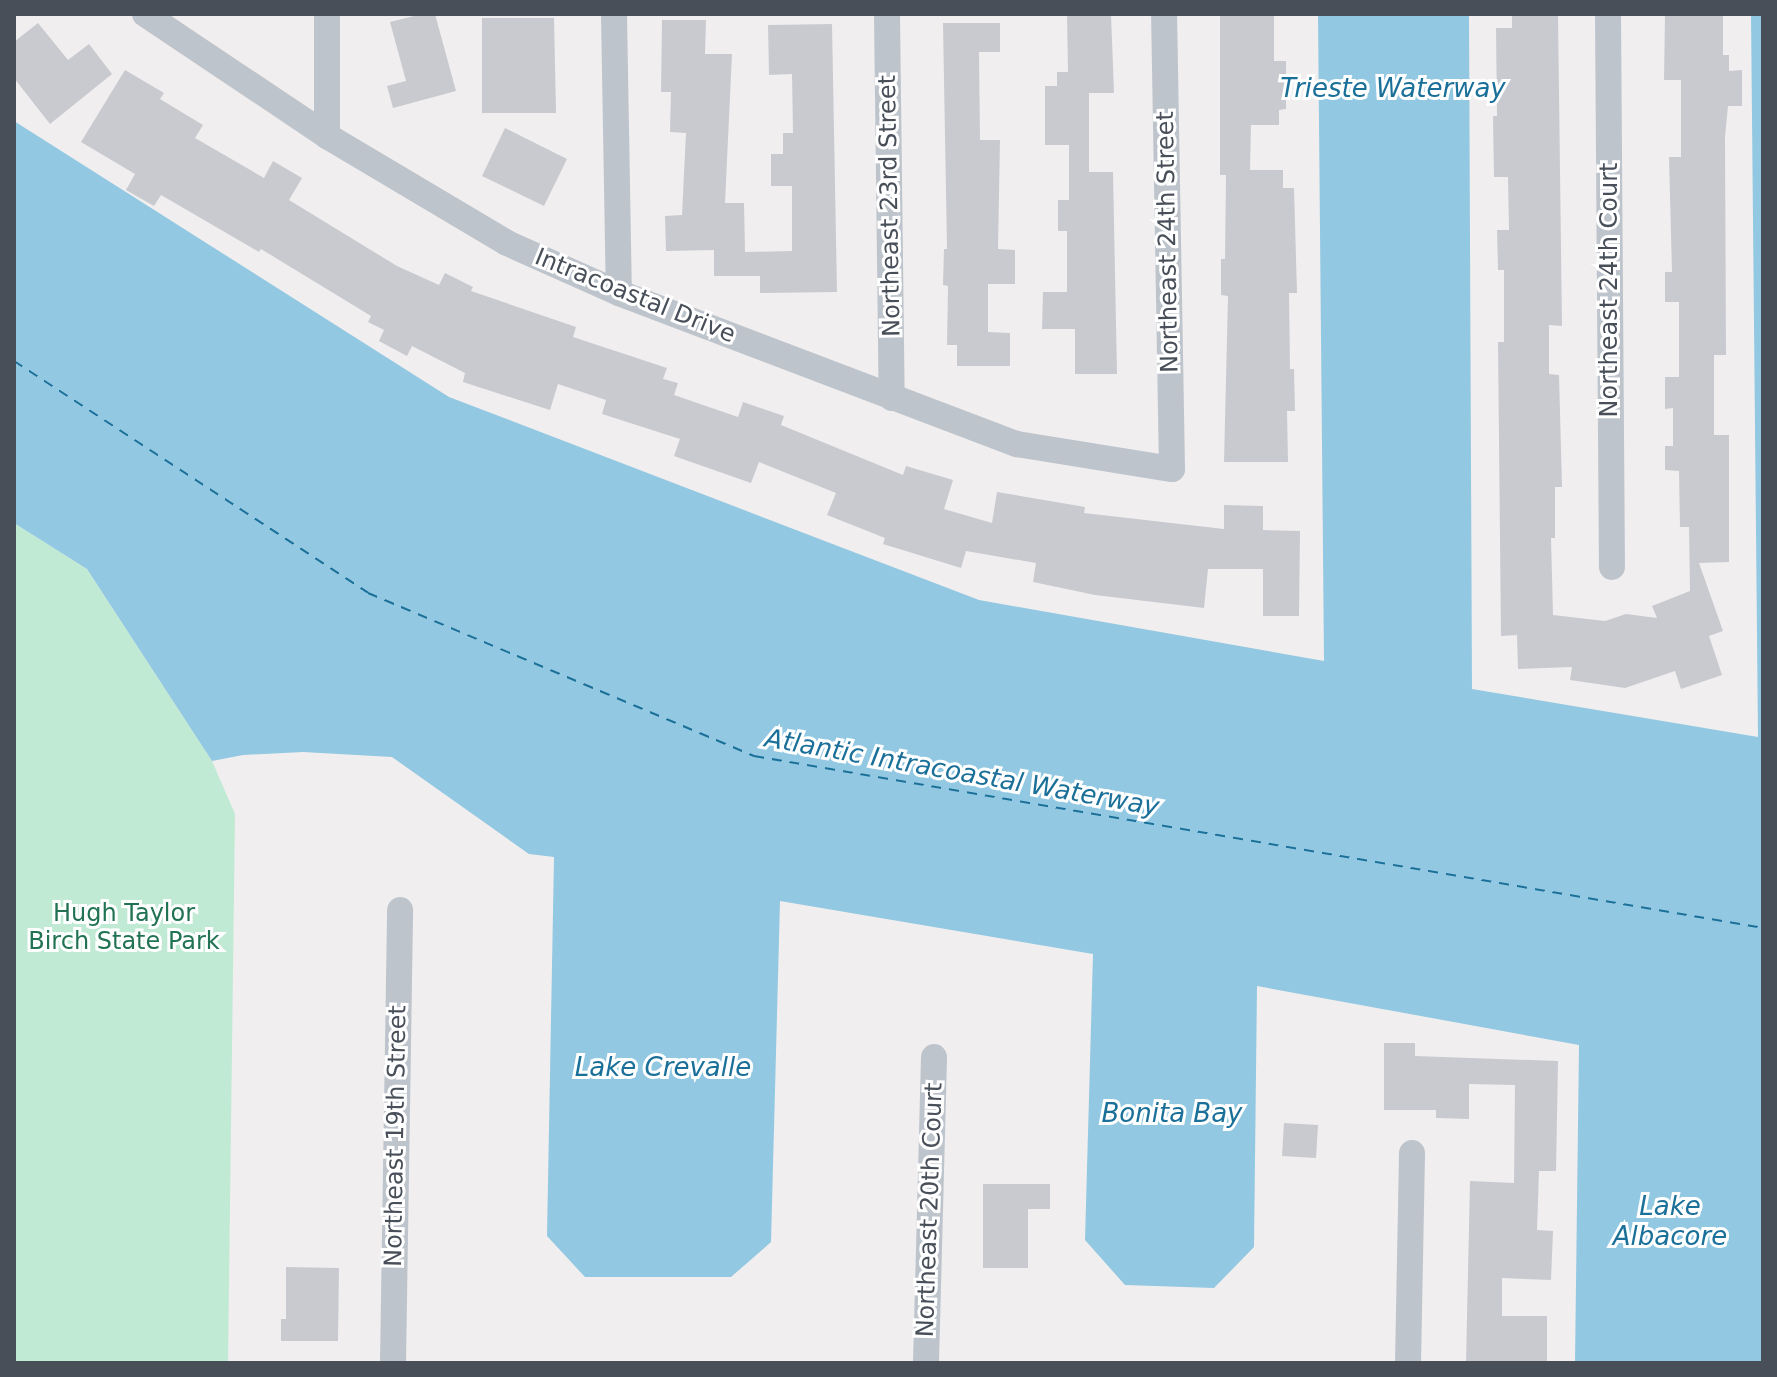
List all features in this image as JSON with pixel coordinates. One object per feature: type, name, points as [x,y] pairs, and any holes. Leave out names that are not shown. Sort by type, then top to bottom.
[{"type":"street","name":"Intracoastal Drive","points":[[145,14],[327,136],[507,243],[619,293],[1017,444],[1172,469]]},
{"type":"street","points":[[327,14],[327,136]]},
{"type":"street","points":[[614,14],[619,293]]},
{"type":"street","name":"Northeast 23rd Street","points":[[887,14],[892,398]]},
{"type":"street","name":"Northeast 24th Street","points":[[1164,14],[1172,469]]},
{"type":"street","name":"Northeast 24th Court","points":[[1608,14],[1612,567]]},
{"type":"street","name":"Northeast 19th Street","points":[[393,1363],[400,910]]},
{"type":"street","name":"Northeast 20th Court","points":[[926,1363],[934,1057]]},
{"type":"street","points":[[1408,1363],[1412,1153]]},
{"type":"green space","name":"Hugh Taylor Birch State Park","points":[[14,523],[87,569],[212,761],[235,814],[228,1363],[14,1363]]},
{"type":"water","points":[[1318,14],[1469,14],[1472,689],[1758,737],[1751,14],[1763,14],[1763,1363],[1575,1363],[1579,1045],[1257,986],[1254,1247],[1214,1288],[1125,1285],[1085,1240],[1093,954],[780,901],[771,1242],[731,1277],[585,1277],[547,1236],[554,857],[529,854],[392,757],[303,752],[243,755],[212,761],[87,569],[14,523],[14,121],[449,397],[979,600],[1324,661]]},
{"type":"building","points":[[435,14],[456,91],[393,108],[387,86],[406,81],[390,22]]},
{"type":"building","points":[[1067,14],[1111,14],[1114,93],[1089,93],[1089,172],[1113,172],[1117,374],[1075,374],[1075,329],[1042,329],[1043,292],[1067,292],[1067,231],[1058,231],[1058,200],[1069,200],[1069,145],[1045,145],[1045,86],[1057,86],[1057,72],[1068,72]]},
{"type":"building","points":[[1220,14],[1274,14],[1274,61],[1286,61],[1286,109],[1279,110],[1279,125],[1251,125],[1250,170],[1283,170],[1283,188],[1294,188],[1297,293],[1289,293],[1290,369],[1294,369],[1295,411],[1287,411],[1288,462],[1224,462],[1228,296],[1221,295],[1221,259],[1225,259],[1226,175],[1220,175]]},
{"type":"building","points":[[1512,14],[1558,14],[1562,326],[1549,325],[1549,374],[1559,375],[1562,487],[1555,487],[1555,538],[1551,538],[1553,615],[1605,621],[1626,614],[1657,618],[1652,606],[1690,591],[1689,527],[1680,527],[1679,471],[1665,470],[1665,446],[1673,446],[1673,408],[1665,409],[1665,377],[1679,377],[1679,302],[1665,302],[1665,272],[1672,272],[1669,157],[1681,157],[1681,80],[1664,80],[1665,14],[1723,14],[1723,55],[1729,55],[1729,71],[1742,70],[1742,106],[1728,106],[1725,137],[1726,355],[1714,355],[1714,435],[1729,435],[1729,562],[1699,563],[1723,631],[1709,636],[1722,675],[1681,689],[1675,671],[1625,688],[1570,680],[1572,667],[1518,669],[1517,635],[1501,636],[1498,342],[1504,342],[1504,270],[1498,270],[1497,230],[1509,230],[1508,177],[1494,177],[1493,116],[1497,116],[1496,28],[1512,28]]},
{"type":"building","points":[[482,18],[554,18],[556,113],[482,113]]},
{"type":"building","points":[[662,20],[706,20],[705,54],[732,54],[725,203],[744,203],[745,252],[792,251],[792,186],[771,186],[771,154],[783,154],[783,133],[793,133],[792,74],[769,75],[768,25],[832,24],[837,292],[760,293],[760,276],[714,276],[714,250],[666,251],[665,216],[682,215],[686,133],[670,132],[671,92],[661,92]]},
{"type":"building","points":[[38,23],[68,60],[89,44],[112,74],[50,124],[14,78],[14,42]]},
{"type":"building","points":[[943,23],[1000,23],[1000,52],[979,52],[980,140],[1000,140],[998,249],[1015,250],[1015,284],[988,284],[988,332],[1010,333],[1010,366],[957,366],[957,345],[947,345],[948,286],[943,285],[944,249],[947,249]]},
{"type":"building","points":[[125,70],[164,93],[160,99],[203,125],[195,138],[264,178],[273,161],[302,178],[289,200],[397,266],[439,285],[445,273],[473,287],[471,291],[576,327],[573,337],[667,368],[663,379],[678,383],[674,395],[738,417],[743,402],[784,416],[781,425],[903,475],[906,466],[953,480],[944,509],[992,523],[997,492],[1085,507],[1084,513],[1224,529],[1224,505],[1263,506],[1263,530],[1300,531],[1299,616],[1263,616],[1263,569],[1208,569],[1204,608],[1095,595],[1033,582],[1036,563],[966,551],[961,568],[883,544],[885,538],[827,515],[836,493],[759,462],[751,483],[674,456],[680,439],[602,414],[606,400],[558,384],[550,410],[463,382],[465,373],[412,346],[407,356],[379,341],[384,330],[368,322],[371,316],[261,249],[259,252],[161,195],[154,206],[126,190],[135,174],[81,142]]},
{"type":"building","points":[[505,128],[567,159],[544,206],[482,176]]},
{"type":"building","points":[[1384,1043],[1415,1043],[1415,1056],[1558,1061],[1556,1171],[1539,1171],[1537,1230],[1553,1231],[1551,1280],[1502,1278],[1502,1316],[1547,1316],[1547,1363],[1466,1363],[1470,1181],[1514,1183],[1515,1085],[1469,1084],[1469,1119],[1436,1118],[1436,1110],[1384,1110]]},
{"type":"building","points":[[1284,1123],[1318,1125],[1316,1158],[1282,1156]]},
{"type":"building","points":[[983,1184],[1050,1184],[1050,1209],[1028,1209],[1028,1268],[983,1268]]},
{"type":"building","points":[[286,1267],[339,1268],[338,1341],[281,1341],[281,1319],[286,1319]]},
{"type":"ferry route","points":[[14,361],[368,593],[754,756],[1763,928]]},
{"type":"water label","name":"Trieste Waterway","points":[[1393,89]]},
{"type":"water label","name":"Atlantic Intracoastal Waterway","points":[[962,773]]},
{"type":"water label","name":"Lake Crevalle","points":[[663,1068]]},
{"type":"water label","name":"Bonita Bay","points":[[1172,1114]]},
{"type":"water label","name":"Lake Albacore","points":[[1670,1222]]}]
